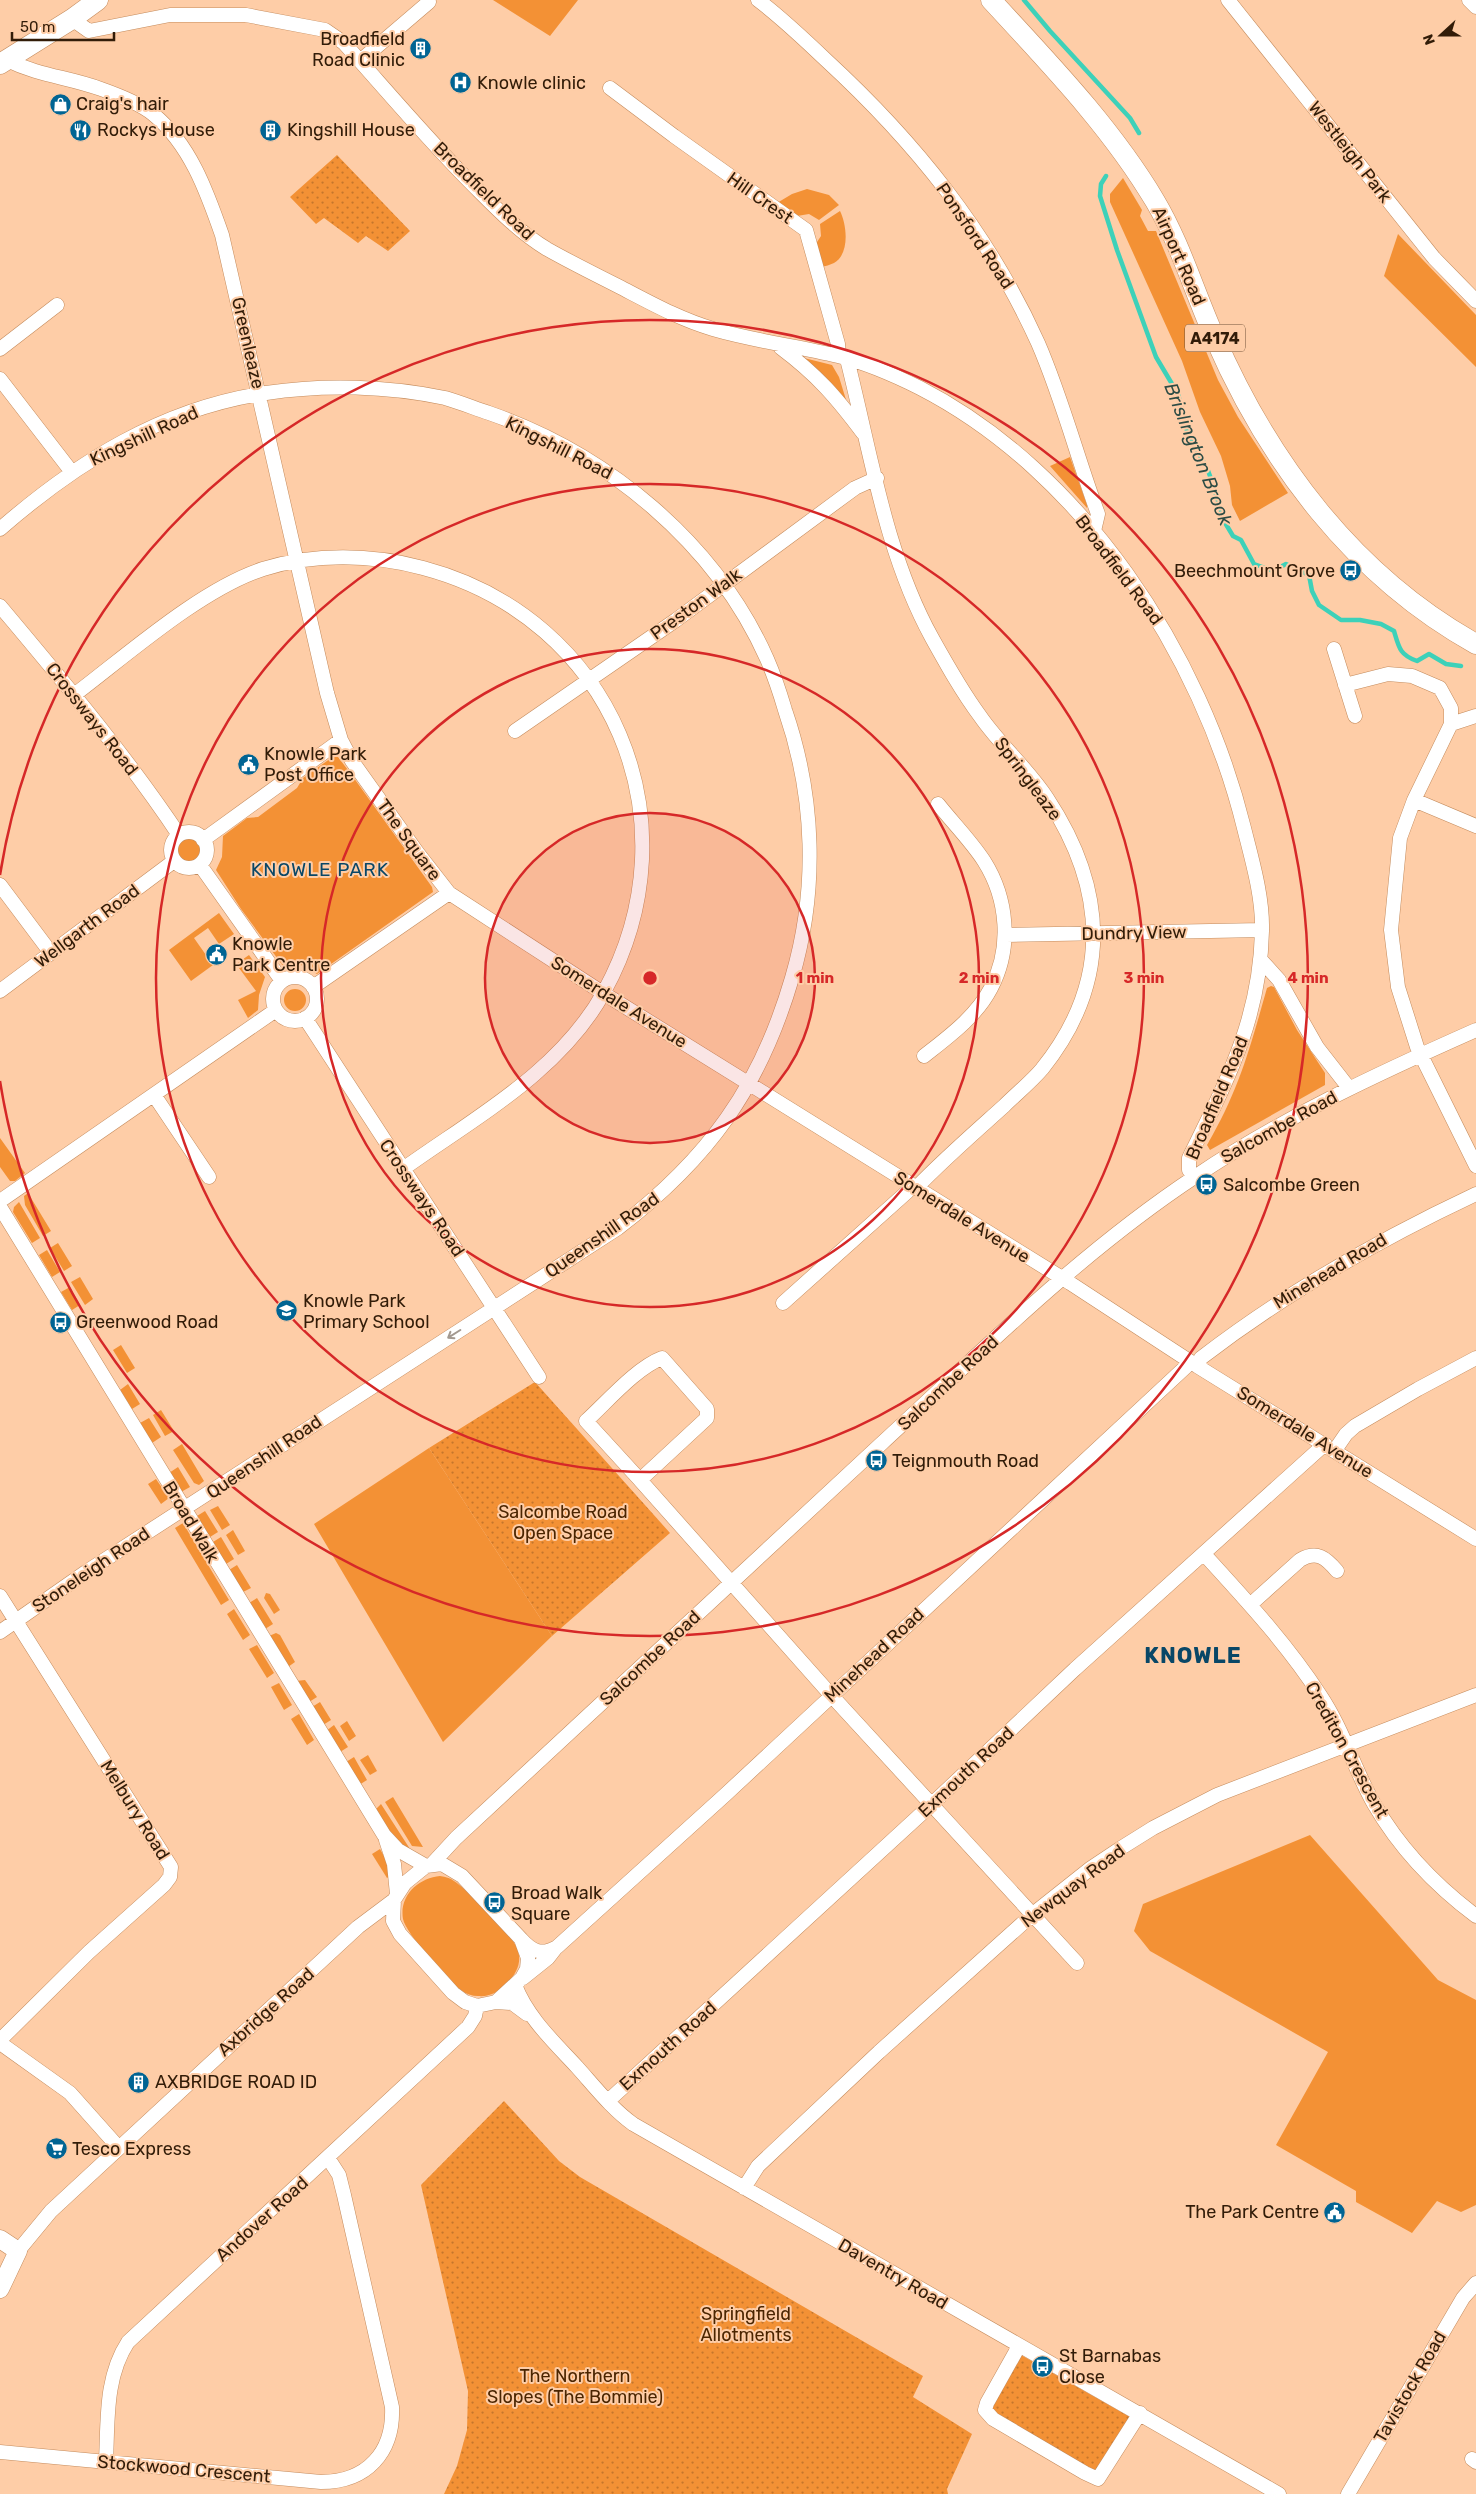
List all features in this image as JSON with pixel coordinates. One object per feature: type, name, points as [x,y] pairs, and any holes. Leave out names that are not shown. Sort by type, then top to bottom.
[{"type":"highway","points":[[4,62],[72,19],[98,0]]},
{"type":"highway","name":"Airport Road","points":[[991,0],[1076,95],[1124,154],[1155,200],[1174,236],[1213,335],[1240,391],[1266,438],[1300,488],[1330,525],[1400,594],[1442,625],[1476,644]]},
{"type":"main road","points":[[0,2239],[18,2251],[0,2289]]},
{"type":"street","name":"Ponsford Road","points":[[758,0],[887,118],[958,205],[992,257],[1038,343],[1052,380],[1098,514],[1094,531]]},
{"type":"street","name":"Westleigh Park","points":[[1228,0],[1434,258],[1476,301]]},
{"type":"street","points":[[1469,0],[1476,7]]},
{"type":"street","points":[[360,61],[429,2]]},
{"type":"street","name":"Broadfield Road","points":[[72,19],[89,31],[170,15],[246,15],[326,30],[344,43],[462,174],[494,206],[545,248],[673,315],[711,329],[843,358],[885,371],[918,387],[989,429],[1060,494],[1094,531],[1136,588],[1165,632],[1203,707],[1219,744],[1239,807],[1258,893],[1262,930],[1255,997],[1247,1030],[1228,1080],[1189,1158],[1189,1170],[1194,1177]]},
{"type":"street","name":"Greenleaze","points":[[4,62],[29,71],[101,89],[138,106],[152,114],[176,141],[198,172],[222,235],[260,394],[327,693],[340,740]]},
{"type":"street","name":"Hill Crest","points":[[610,88],[806,230],[843,358]]},
{"type":"street","points":[[0,348],[57,305]]},
{"type":"street","name":"Broadfield Road","points":[[778,345],[809,368],[828,387],[868,440]]},
{"type":"street","name":"Springleaze","points":[[783,1303],[1040,1071],[1059,1046],[1072,1024],[1084,994],[1093,962],[1094,934],[1092,911],[1083,870],[1065,829],[1046,796],[980,717],[950,670],[913,602],[888,526],[868,440],[843,358]]},
{"type":"street","points":[[0,379],[71,471]]},
{"type":"street","name":"Kingshill Road","points":[[0,529],[71,471],[108,449],[173,418],[208,406],[260,394],[326,388],[394,390],[447,399],[518,423],[596,464],[657,510],[724,585]]},
{"type":"street","name":"Preston Walk","points":[[515,731],[724,585],[856,488],[876,478]]},
{"type":"street","points":[[74,695],[179,616],[224,586],[261,570],[297,560],[372,559],[408,564],[454,577],[494,595],[521,611],[572,656],[590,679],[614,722],[628,754],[637,788],[642,828],[642,868],[637,905],[627,943],[604,993],[577,1032],[547,1064],[528,1080],[402,1169]]},
{"type":"street","name":"Queenshill Road","points":[[184,1510],[336,1409],[618,1228],[649,1205],[679,1178],[709,1144],[750,1084],[769,1046],[798,959],[808,898],[809,811],[792,729],[767,658],[724,585]]},
{"type":"street","name":"Crossways Road","points":[[0,606],[74,695],[155,799],[179,835]]},
{"type":"street","points":[[1334,649],[1356,716]]},
{"type":"street","points":[[1345,685],[1388,674],[1412,676],[1440,688],[1451,708],[1451,724],[1414,800],[1400,838],[1391,930],[1398,987],[1417,1047],[1476,1166]]},
{"type":"street","points":[[1451,724],[1476,716]]},
{"type":"street","points":[[203,840],[340,740]]},
{"type":"street","name":"The Square","points":[[313,987],[449,893],[417,852],[352,761],[340,740]]},
{"type":"street","points":[[1414,800],[1476,826]]},
{"type":"street","points":[[924,1056],[960,1026],[991,988],[1001,960],[1006,935],[1002,905],[994,881],[983,860],[938,804]]},
{"type":"street","points":[[190,832],[203,840],[206,854],[200,864],[195,867],[184,868],[174,861],[171,850],[174,839],[179,835],[190,832]]},
{"type":"street","name":"Wellgarth Road","points":[[0,991],[174,861]]},
{"type":"street","points":[[200,864],[282,981]]},
{"type":"street","points":[[0,885],[50,953]]},
{"type":"street","name":"Somerdale Avenue","points":[[449,893],[604,993],[1476,1539]]},
{"type":"street","name":"Dundry View","points":[[1006,935],[1262,930]]},
{"type":"street","points":[[1260,959],[1279,980],[1305,1029],[1348,1088]]},
{"type":"street","points":[[295,977],[308,982],[313,987],[316,995],[316,1004],[312,1012],[305,1018],[292,1021],[280,1015],[276,1010],[274,994],[282,981],[295,977]]},
{"type":"street","points":[[0,1201],[276,1010]]},
{"type":"street","name":"Crossways Road","points":[[305,1018],[402,1169],[496,1308],[539,1377]]},
{"type":"street","name":"Salcombe Road","points":[[429,1865],[731,1582],[1062,1279],[1118,1231],[1238,1148],[1348,1088],[1476,1030]]},
{"type":"street","points":[[154,1095],[209,1177]]},
{"type":"street","name":"Minehead Road","points":[[519,1982],[548,1958],[557,1947],[725,1795],[831,1695],[1201,1358],[1292,1292],[1386,1237],[1476,1194]]},
{"type":"street","name":"Broad Walk","points":[[0,1207],[384,1834],[398,1850],[429,1865]]},
{"type":"street","points":[[640,1480],[707,1418],[707,1409],[662,1358],[654,1361],[640,1372],[586,1421],[831,1695],[1077,1963]]},
{"type":"street","name":"Exmouth Road","points":[[608,2101],[932,1804],[1075,1669],[1204,1554],[1356,1426],[1418,1389],[1476,1358]]},
{"type":"street","name":"Stoneleigh Road","points":[[0,1632],[86,1572],[184,1510]]},
{"type":"street","name":"Crediton Crescent","points":[[1204,1554],[1251,1604],[1320,1695],[1347,1744],[1364,1785],[1385,1821],[1436,1882],[1476,1916]]},
{"type":"street","points":[[1251,1604],[1300,1560],[1310,1554],[1320,1555],[1337,1571]]},
{"type":"street","points":[[0,1596],[16,1621]]},
{"type":"street","name":"Melbury Road","points":[[0,2042],[89,1952],[164,1885],[170,1877],[171,1867],[16,1621]]},
{"type":"street","name":"Newquay Road","points":[[744,2188],[751,2174],[772,2152],[878,2052],[1033,1914],[1090,1868],[1153,1828],[1226,1791],[1475,1697]]},
{"type":"street","name":"Broad Walk","points":[[384,1834],[394,1864],[396,1897]]},
{"type":"street","points":[[456,1838],[453,1856],[462,1876]]},
{"type":"street","points":[[521,1939],[528,1958],[527,1969],[519,1982],[496,2002],[477,2006],[465,2002],[453,1993],[400,1934],[393,1921],[396,1897],[405,1883],[429,1865],[442,1864],[462,1876],[530,1948],[539,1953],[549,1952],[557,1947]]},
{"type":"street","name":"Axbridge Road","points":[[18,2251],[46,2215],[366,1921],[396,1897]]},
{"type":"street","points":[[366,1921],[383,1923],[400,1934]]},
{"type":"street","name":"Daventry Road","points":[[519,1982],[520,1998],[534,2019],[608,2101],[633,2124],[1279,2494]]},
{"type":"street","name":"Daventry Road","points":[[496,2002],[512,2004],[534,2019]]},
{"type":"street","name":"Andover Road","points":[[106,2461],[112,2379],[118,2360],[128,2342],[468,2027],[475,2016],[477,2006]]},
{"type":"street","points":[[0,2042],[70,2093],[119,2148]]},
{"type":"street","name":"Stockwood Crescent","points":[[0,2452],[322,2482],[340,2481],[359,2474],[377,2459],[391,2431],[392,2407],[339,2175],[328,2158]]},
{"type":"street","name":"Tavistock Road","points":[[1348,2494],[1463,2298],[1476,2283]]},
{"type":"street","points":[[1019,2346],[987,2402],[985,2410],[993,2419],[1085,2473],[1098,2480],[1140,2413]]},
{"type":"green space","points":[[493,0],[578,0],[550,36]]},
{"type":"green space","points":[[337,155],[410,231],[388,251],[366,236],[358,243],[324,218],[316,224],[290,197]]},
{"type":"green space","points":[[1123,178],[1142,210],[1140,216],[1148,231],[1156,231],[1218,380],[1238,417],[1288,493],[1240,521],[1232,505],[1230,486],[1221,456],[1200,412],[1182,361],[1110,202],[1110,194]]},
{"type":"green space","points":[[807,189],[829,195],[839,205],[819,220],[809,214],[797,216],[777,203],[792,194]]},
{"type":"green space","points":[[840,211],[846,239],[843,253],[834,263],[822,267],[815,245],[821,236],[820,224]]},
{"type":"green space","points":[[1398,234],[1476,315],[1476,367],[1384,276]]},
{"type":"green space","points":[[804,358],[832,365],[839,377],[847,403]]},
{"type":"green space","points":[[1070,457],[1087,505],[1087,508],[1050,466]]},
{"type":"green space","points":[[334,756],[338,757],[351,774],[432,887],[433,892],[317,974],[301,965],[283,966],[241,909],[216,870],[222,857],[223,836],[247,818],[258,817],[297,788],[303,778]]},
{"type":"green space","points":[[188,838],[193,839],[199,845],[199,855],[193,861],[188,862],[183,861],[177,855],[176,850],[177,845],[183,839]]},
{"type":"green space","points":[[219,913],[234,934],[219,944],[208,928],[194,938],[213,965],[191,981],[169,950]]},
{"type":"green space","points":[[249,955],[265,977],[259,995],[258,1010],[248,1018],[238,1000],[256,991],[236,964]]},
{"type":"green space","points":[[1274,987],[1297,1030],[1325,1073],[1325,1085],[1210,1150],[1207,1145],[1236,1087],[1267,988]]},
{"type":"green space","points":[[291,989],[299,989],[306,996],[306,1004],[299,1011],[291,1011],[284,1004],[284,996]]},
{"type":"green space","points":[[0,1138],[25,1173],[15,1181],[10,1181],[0,1167]]},
{"type":"green space","points":[[28,1193],[51,1231],[43,1236],[25,1205],[24,1196]]},
{"type":"green space","points":[[19,1202],[40,1238],[32,1243],[13,1212],[14,1207]]},
{"type":"green space","points":[[58,1243],[72,1266],[64,1271],[50,1248]]},
{"type":"green space","points":[[47,1250],[60,1272],[52,1277],[39,1255]]},
{"type":"green space","points":[[80,1277],[93,1299],[85,1305],[71,1282]]},
{"type":"green space","points":[[70,1287],[80,1305],[72,1310],[61,1292]]},
{"type":"green space","points":[[121,1345],[135,1368],[127,1373],[113,1350]]},
{"type":"green space","name":"Salcombe Road Open Space","points":[[535,1382],[670,1533],[552,1636],[429,1448]]},
{"type":"green space","points":[[128,1384],[140,1404],[132,1409],[120,1390]]},
{"type":"green space","points":[[161,1410],[174,1431],[165,1436],[153,1415]]},
{"type":"green space","points":[[149,1418],[161,1437],[152,1443],[140,1423]]},
{"type":"green space","points":[[182,1444],[204,1481],[199,1485],[194,1483],[173,1450]]},
{"type":"green space","points":[[429,1448],[552,1636],[443,1742],[314,1524]]},
{"type":"green space","points":[[178,1467],[190,1487],[181,1492],[169,1473]]},
{"type":"green space","points":[[156,1479],[169,1498],[161,1504],[148,1484]]},
{"type":"green space","points":[[218,1506],[230,1525],[222,1530],[210,1510]]},
{"type":"green space","points":[[205,1511],[218,1532],[210,1537],[197,1516]]},
{"type":"green space","points":[[183,1523],[229,1600],[221,1605],[175,1528]]},
{"type":"green space","points":[[233,1530],[245,1551],[238,1555],[226,1535]]},
{"type":"green space","points":[[221,1537],[234,1559],[226,1564],[213,1542]]},
{"type":"green space","points":[[237,1565],[251,1588],[243,1592],[229,1570]]},
{"type":"green space","points":[[266,1593],[270,1594],[280,1610],[274,1614],[264,1598]]},
{"type":"green space","points":[[257,1598],[273,1624],[265,1629],[249,1603]]},
{"type":"green space","points":[[234,1609],[250,1635],[243,1640],[227,1614]]},
{"type":"green space","points":[[276,1633],[280,1635],[295,1662],[288,1667],[269,1636]]},
{"type":"green space","points":[[257,1645],[274,1673],[267,1678],[249,1649]]},
{"type":"green space","points":[[305,1680],[317,1697],[309,1702],[296,1681]]},
{"type":"green space","points":[[279,1683],[292,1705],[284,1710],[271,1687]]},
{"type":"green space","points":[[320,1702],[331,1720],[323,1725],[312,1707]]},
{"type":"green space","points":[[299,1714],[314,1740],[307,1745],[291,1719]]},
{"type":"green space","points":[[347,1721],[356,1736],[349,1741],[340,1726]]},
{"type":"green space","points":[[334,1725],[348,1747],[340,1752],[326,1731]]},
{"type":"green space","points":[[368,1755],[377,1771],[370,1775],[360,1760]]},
{"type":"green space","points":[[354,1757],[367,1780],[359,1785],[346,1762]]},
{"type":"green space","points":[[393,1797],[423,1847],[412,1846],[385,1802]]},
{"type":"green space","points":[[381,1804],[410,1849],[402,1850],[375,1810]]},
{"type":"green space","points":[[1310,1835],[1438,1980],[1476,2000],[1476,2205],[1461,2212],[1437,2201],[1412,2233],[1356,2202],[1356,2191],[1276,2145],[1328,2052],[1150,1951],[1134,1931],[1143,1904]]},
{"type":"green space","points":[[380,1849],[389,1865],[390,1876],[387,1878],[372,1854]]},
{"type":"green space","points":[[440,1876],[452,1880],[469,1893],[507,1932],[517,1948],[519,1963],[515,1973],[500,1990],[486,1996],[476,1996],[461,1990],[428,1957],[406,1926],[403,1919],[403,1910],[407,1895],[418,1884],[432,1877]]},
{"type":"green space","name":"The Northern Slopes (The Bommie)","points":[[504,2101],[559,2161],[580,2177],[923,2376],[913,2397],[972,2434],[947,2489],[948,2494],[444,2494],[457,2466],[467,2430],[468,2391],[421,2185]]},
{"type":"green space","points":[[1021,2355],[1130,2417],[1101,2467],[1094,2470],[1086,2468],[987,2411]]},
{"type":"waterway","name":"Brislington Brook","points":[[1024,0],[1130,118],[1139,133]]},
{"type":"waterway","name":"Brislington Brook","points":[[1106,176],[1101,184],[1100,196],[1117,250],[1156,357],[1178,394],[1188,435],[1207,468],[1224,521],[1233,536],[1241,540],[1254,564],[1273,571],[1286,564],[1309,575],[1312,591],[1319,605],[1341,620],[1360,620],[1381,624],[1394,631],[1401,650],[1407,656],[1417,661],[1429,654],[1446,664],[1461,666]]},
{"type":"place","name":"Broadfield Road Clinic","points":[[421,49]]},
{"type":"place","name":"Knowle clinic","points":[[461,83]]},
{"type":"place","name":"Craig's hair","points":[[60,104]]},
{"type":"place","name":"Rockys House","points":[[81,130]]},
{"type":"place","name":"Kingshill House","points":[[271,130]]},
{"type":"place","name":"Beechmount Grove","points":[[1351,571]]},
{"type":"place","name":"Knowle Park Post Office","points":[[248,764]]},
{"type":"place","name":"Knowle Park Centre","points":[[216,954]]},
{"type":"place","name":"Salcombe Green","points":[[1207,1185]]},
{"type":"place","name":"Knowle Park Primary School","points":[[287,1311]]},
{"type":"place","name":"Greenwood Road","points":[[60,1322]]},
{"type":"place","name":"Teignmouth Road","points":[[876,1461]]},
{"type":"place","name":"Broad Walk Square","points":[[495,1903]]},
{"type":"place","name":"AXBRIDGE ROAD ID","points":[[139,2082]]},
{"type":"place","name":"Tesco Express","points":[[56,2149]]},
{"type":"place","name":"The Park Centre","points":[[1335,2212]]},
{"type":"place","name":"St Barnabas Close","points":[[1043,2366]]},
{"type":"district","name":"KNOWLE PARK","points":[[320,869]]},
{"type":"district","name":"KNOWLE","points":[[1193,1655]]},
{"type":"park label","name":"Springfield Allotments","points":[[746,2324]]}]
